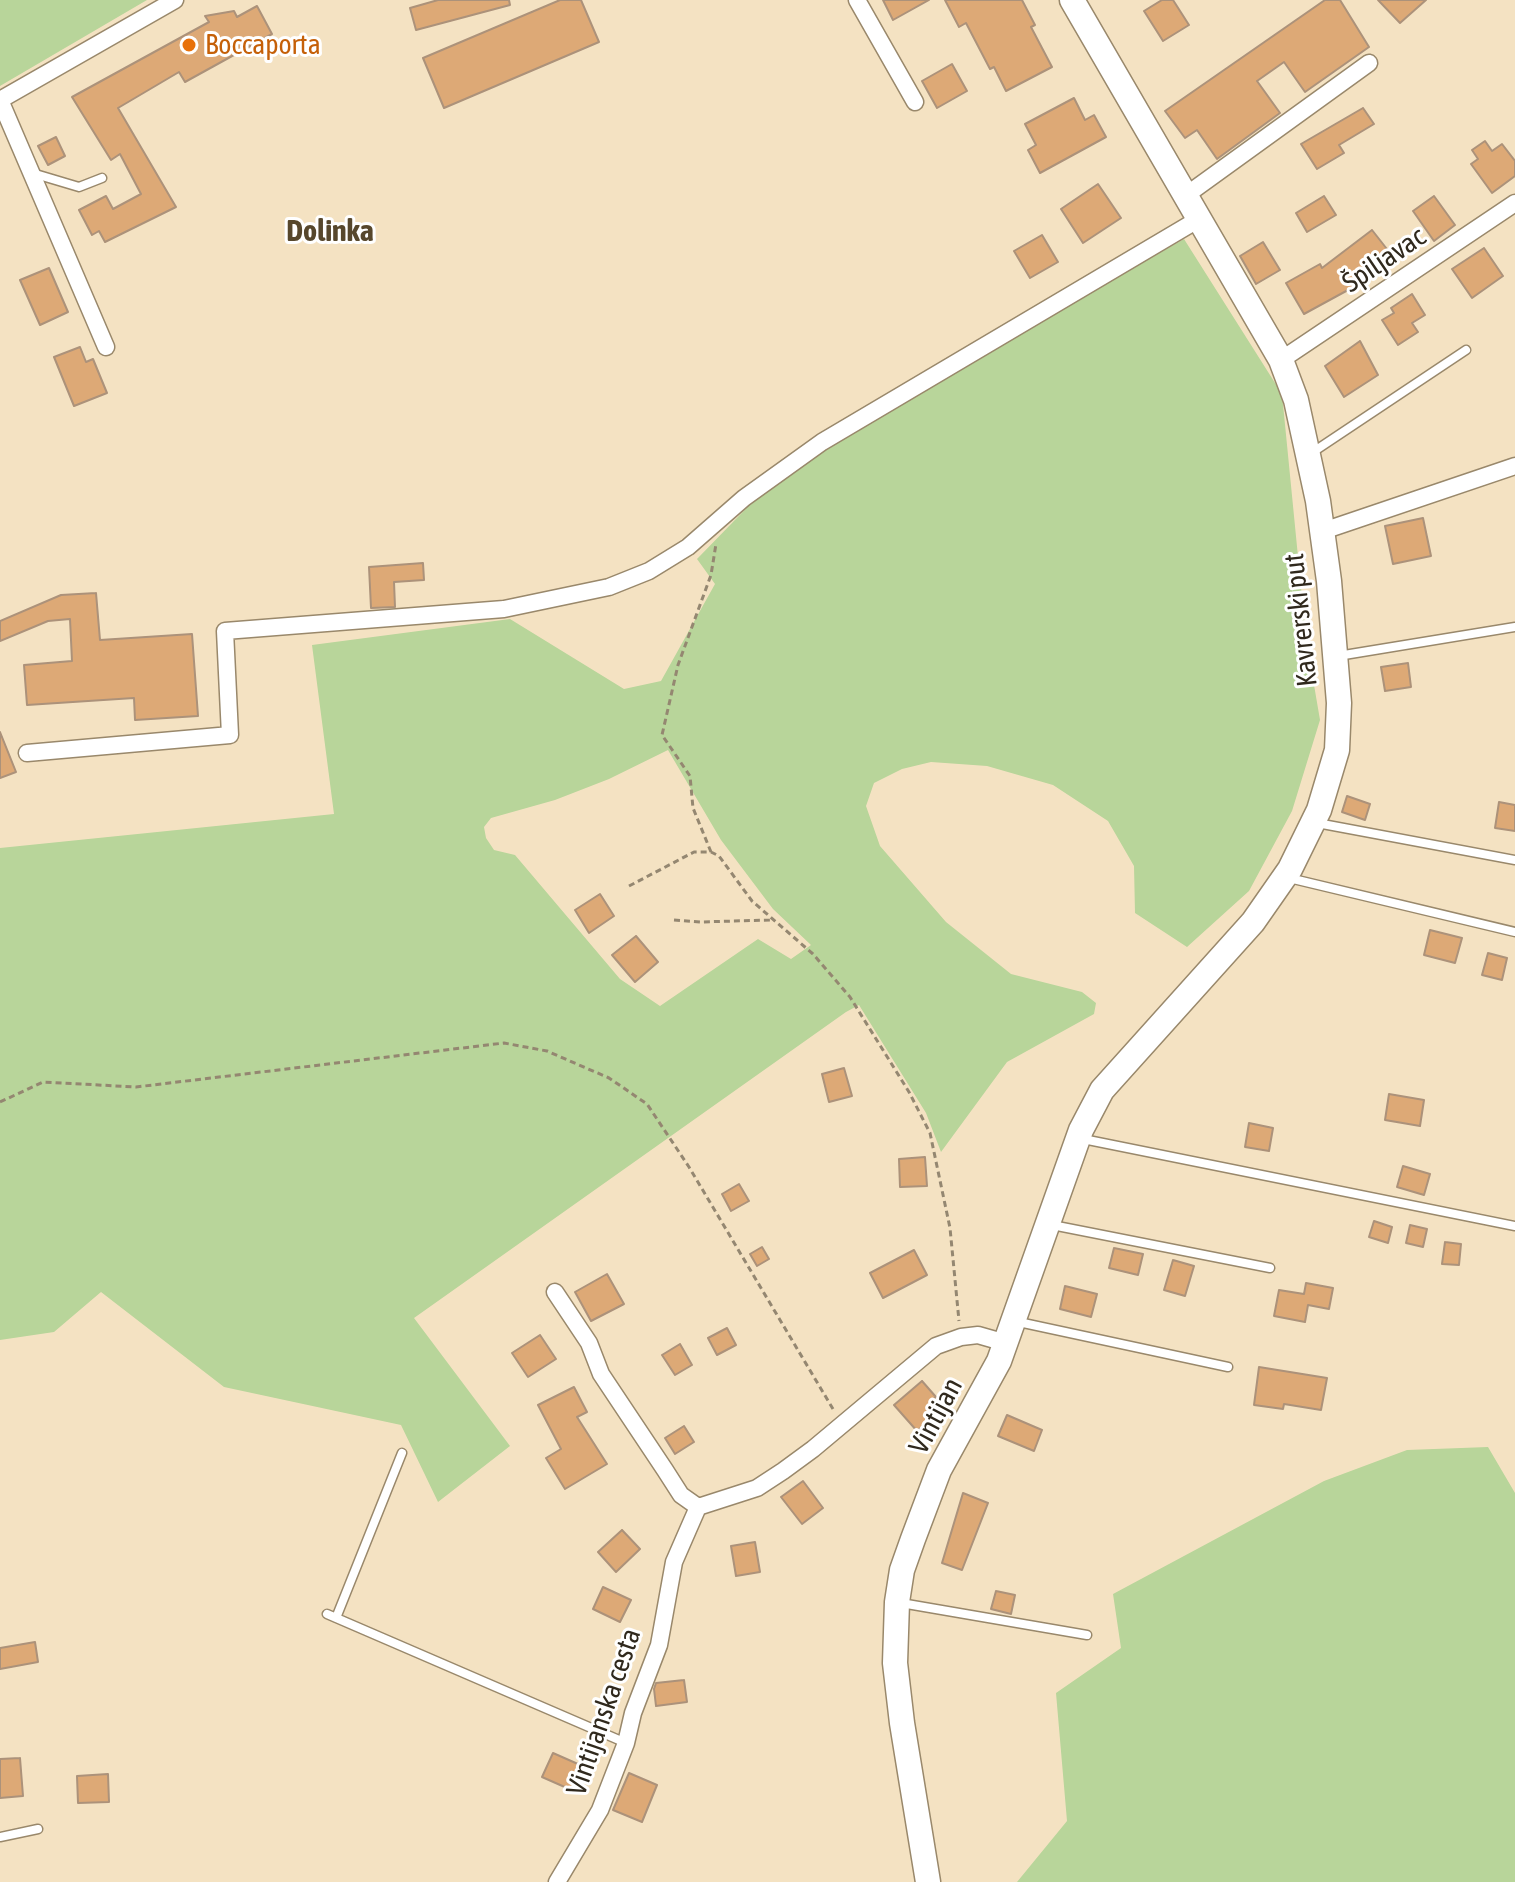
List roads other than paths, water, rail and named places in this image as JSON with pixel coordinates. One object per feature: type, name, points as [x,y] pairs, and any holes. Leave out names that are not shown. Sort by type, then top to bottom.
[{"type":"main road","name":"Kavrerski put","points":[[1079,3],[1185,196],[1281,360],[1296,400],[1323,531],[1337,657],[1337,750],[1313,822],[1285,877],[1253,922],[1169,1017]]},
{"type":"main road","name":"Vintijan","points":[[928,1882],[898,1693],[894,1632],[902,1570],[939,1470],[999,1361],[1078,1138],[1102,1090],[1169,1017]]},
{"type":"street","points":[[106,347],[0,100],[175,0]]},
{"type":"street","points":[[857,0],[915,102]]},
{"type":"street","points":[[1185,196],[1369,63]]},
{"type":"street","name":"Špiljavac","points":[[1281,360],[1515,203]]},
{"type":"street","points":[[27,753],[230,735],[225,631],[504,609],[609,587],[649,571],[688,547],[744,498],[822,442],[1199,219]]},
{"type":"street","points":[[1323,531],[1515,466]]},
{"type":"street","points":[[555,1292],[589,1343],[601,1374],[673,1483],[681,1495],[698,1507],[757,1488],[813,1449],[936,1346],[961,1337],[1010,1332]]},
{"type":"street","name":"Vintijanska cesta","points":[[557,1882],[600,1810],[626,1743],[633,1713],[659,1645],[674,1562],[698,1507]]},
{"type":"lane","points":[[31,172],[79,187],[102,178]]},
{"type":"lane","points":[[1308,455],[1466,350]]},
{"type":"lane","points":[[1337,657],[1515,627]]},
{"type":"lane","points":[[1313,822],[1515,860]]},
{"type":"lane","points":[[1285,877],[1515,932]]},
{"type":"lane","points":[[1078,1138],[1515,1226]]},
{"type":"lane","points":[[1048,1224],[1270,1268]]},
{"type":"lane","points":[[1010,1332],[1228,1367]]},
{"type":"lane","points":[[336,1618],[402,1453]]},
{"type":"lane","points":[[897,1602],[1087,1635]]},
{"type":"lane","points":[[327,1614],[626,1743]]},
{"type":"lane","points":[[0,1837],[38,1829]]},
{"type":"place","name":"Boccaporta","points":[[189,45]]},
{"type":"district","name":"Dolinka","points":[[330,232]]}]
